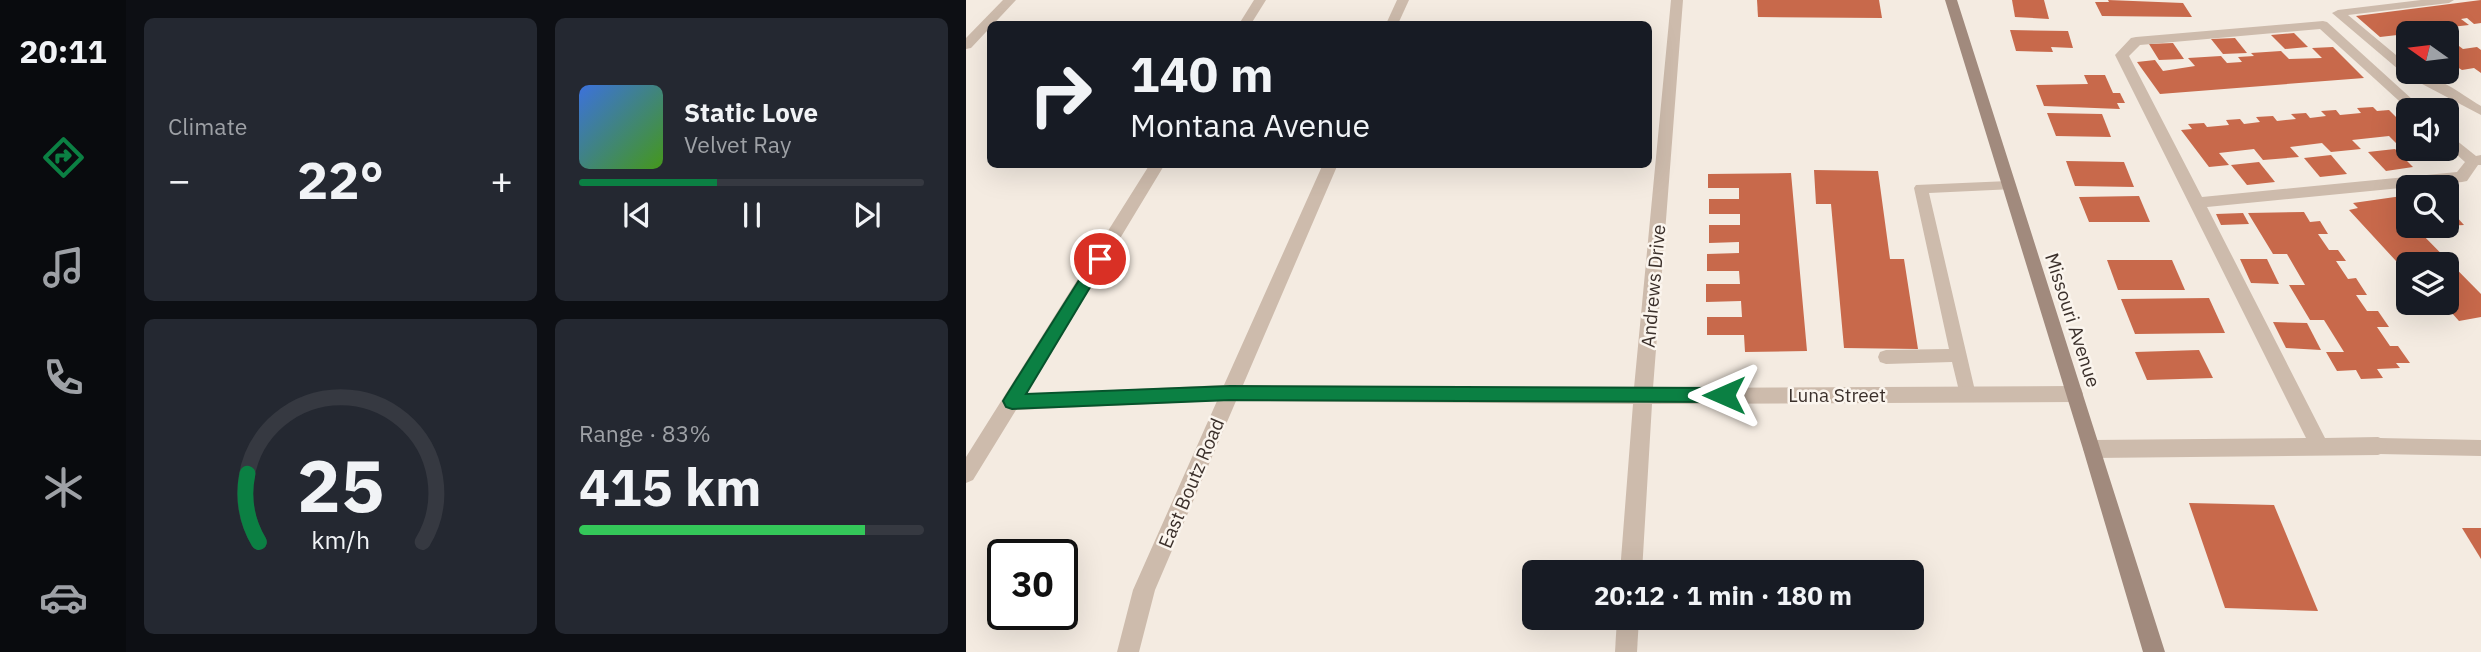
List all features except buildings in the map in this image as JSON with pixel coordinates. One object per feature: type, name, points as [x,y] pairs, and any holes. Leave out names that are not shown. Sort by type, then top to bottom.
[{"type":"main road","name":"Missouri Avenue","points":[[1951,0],[2093,449],[2154,652]]},
{"type":"street","points":[[989,21],[1010,0]]},
{"type":"street","points":[[1247,21],[1260,0]]},
{"type":"street","points":[[1393,21],[1403,0]]},
{"type":"street","name":"Andrews Drive","points":[[1632,560],[1677,0]]},
{"type":"street","points":[[966,45],[987,24]]},
{"type":"street","points":[[2319,445],[2122,55],[2136,41],[2323,24],[2404,98]]},
{"type":"street","points":[[2197,203],[2462,177],[2477,160],[2459,147]]},
{"type":"street","points":[[966,474],[1156,168]]},
{"type":"street","name":"East Boutz Road","points":[[1128,652],[1144,590],[1329,168]]},
{"type":"street","name":"Luna Street","points":[[1012,401],[1230,393],[1643,396],[2074,394]]},
{"type":"street","points":[[2093,449],[2378,446]]},
{"type":"street","points":[[1626,652],[1627,630]]},
{"type":"lane","points":[[2396,60],[2339,13],[2449,0]]},
{"type":"lane","points":[[2437,84],[2481,111]]},
{"type":"lane","points":[[1968,394],[1921,188],[2009,186]]},
{"type":"lane","points":[[1886,357],[1959,355]]},
{"type":"lane","points":[[2378,446],[2481,448]]},
{"type":"route","points":[[1100,259],[1012,401],[1230,393],[1724,395]]}]
